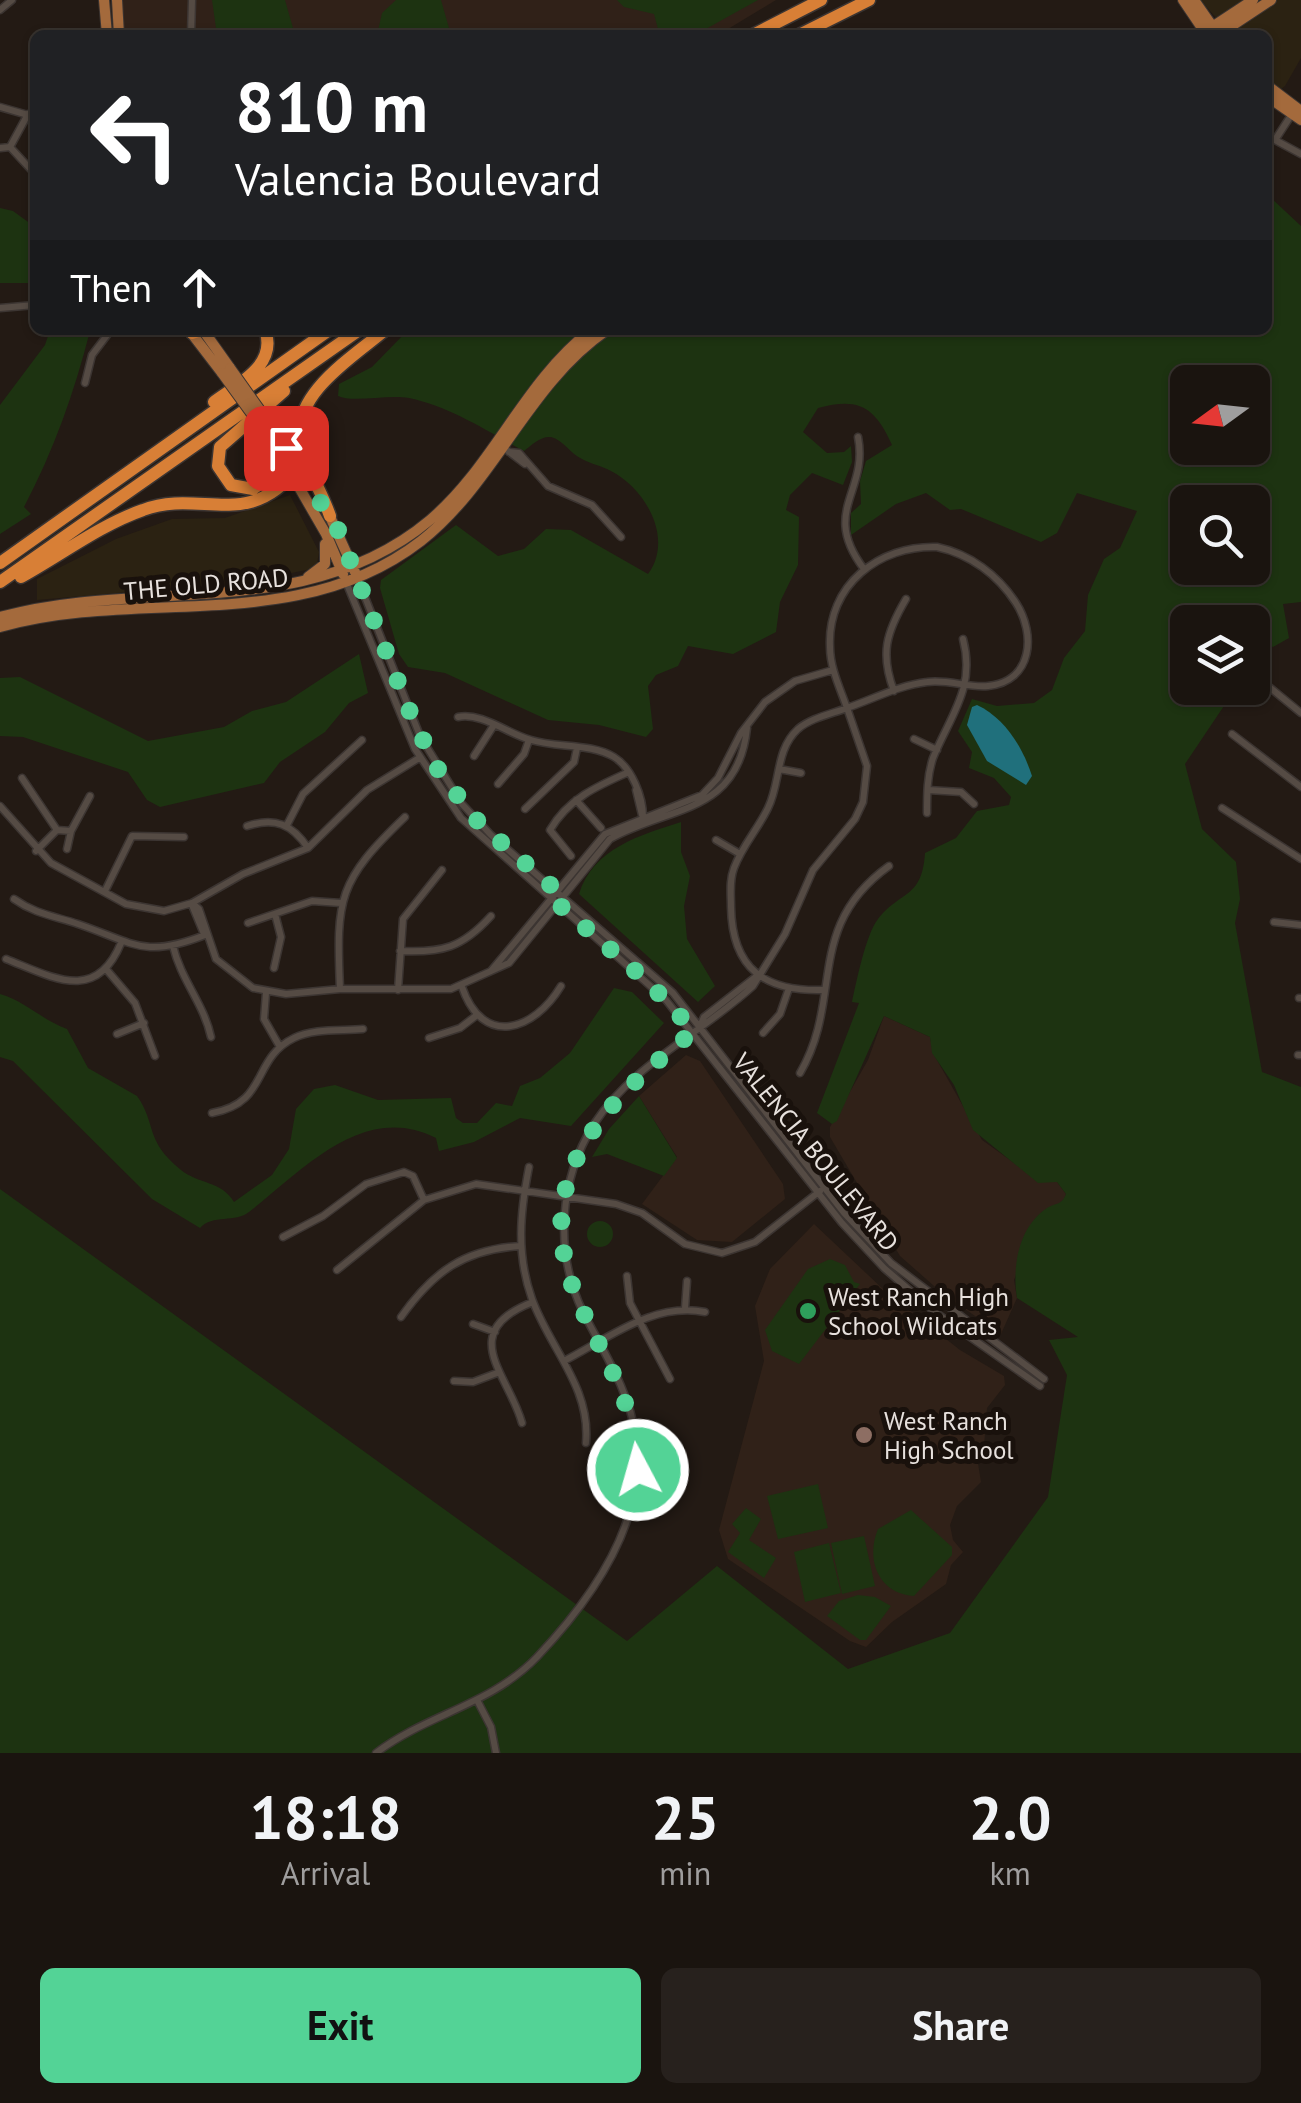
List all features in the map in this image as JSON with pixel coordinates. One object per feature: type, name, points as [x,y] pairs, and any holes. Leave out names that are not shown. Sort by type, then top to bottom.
[{"type":"highway","points":[[763,30],[821,0]]},
{"type":"highway","points":[[809,30],[869,0]]},
{"type":"highway","points":[[150,457],[263,362],[269,346],[266,335]]},
{"type":"highway","points":[[0,563],[323,335]]},
{"type":"highway","points":[[0,583],[352,335]]},
{"type":"highway","points":[[324,518],[300,442],[301,416],[314,394],[379,335]]},
{"type":"highway","points":[[271,432],[275,464],[267,482],[248,490],[226,480],[218,460],[224,442],[307,366]]},
{"type":"highway","points":[[0,583],[146,508],[173,503],[240,506],[296,470]]},
{"type":"main road","points":[[104,0],[110,30]]},
{"type":"main road","points":[[112,30],[117,0]]},
{"type":"main road","points":[[1182,0],[1208,30]]},
{"type":"main road","points":[[1194,0],[1209,30]]},
{"type":"main road","points":[[1215,30],[1253,0]]},
{"type":"main road","points":[[1216,30],[1270,0]]},
{"type":"main road","points":[[1272,90],[1298,115]]},
{"type":"main road","points":[[1272,99],[1298,115]]},
{"type":"main road","name":"VALENCIA BOULEVARD","points":[[199,335],[296,470],[350,574]]},
{"type":"main road","name":"THE OLD ROAD","points":[[502,445],[546,370],[585,335]]},
{"type":"main road","name":"THE OLD ROAD","points":[[0,627],[62,614],[263,603],[350,574],[423,539],[556,373],[601,335]]},
{"type":"main road","points":[[279,587],[315,574],[325,564],[324,518]]},
{"type":"main road","name":"THE OLD ROAD","points":[[0,617],[62,605],[279,587],[350,574]]},
{"type":"street","points":[[0,10],[12,0]]},
{"type":"street","points":[[191,30],[192,0]]},
{"type":"street","points":[[0,107],[30,116]]},
{"type":"street","points":[[1298,115],[1274,140],[1301,154]]},
{"type":"street","points":[[10,147],[30,117]]},
{"type":"street","points":[[0,148],[10,147]]},
{"type":"street","points":[[10,147],[30,169]]},
{"type":"street","points":[[0,308],[30,305]]},
{"type":"street","points":[[85,383],[92,355],[107,335]]},
{"type":"street","points":[[858,437],[860,460],[843,515],[846,539],[864,568]]},
{"type":"street","points":[[502,445],[548,486],[592,506],[621,538]]},
{"type":"street","points":[[376,1753],[408,1731],[478,1702],[539,1655],[600,1575],[623,1535],[635,1489],[636,1437],[624,1392],[568,1269],[566,1196],[578,1154],[602,1113],[629,1084],[694,1031],[704,1017],[759,975],[785,934],[813,870],[855,820],[863,802],[866,766],[847,708],[833,670],[832,620],[843,594],[864,568],[902,550],[937,547],[969,558],[997,580],[1026,620],[1028,654],[1017,671],[1003,682],[926,682],[847,708],[798,730],[783,750],[770,805],[740,854],[732,876],[732,933],[738,950],[759,975],[788,991],[824,990]]},
{"type":"street","name":"VALENCIA BOULEVARD","points":[[350,574],[428,753],[480,824],[676,1010],[821,1190],[904,1276],[1042,1383]]},
{"type":"street","name":"VALENCIA BOULEVARD","points":[[350,574],[374,651],[419,757],[461,818],[674,993],[701,1024],[821,1190]]},
{"type":"street","points":[[894,691],[885,664],[884,644],[906,599]]},
{"type":"street","points":[[927,813],[937,750],[956,717],[966,684],[968,660],[962,639]]},
{"type":"street","points":[[192,904],[198,927],[224,968],[241,982],[266,992],[462,987],[509,963],[556,896],[610,839],[644,820],[679,808],[708,790],[747,728],[780,690],[833,670]]},
{"type":"street","points":[[1270,688],[1301,713]]},
{"type":"street","points":[[458,717],[472,716],[530,740],[612,756],[629,772],[644,820]]},
{"type":"street","points":[[474,756],[494,725]]},
{"type":"street","points":[[1232,734],[1301,787]]},
{"type":"street","points":[[914,739],[937,750]]},
{"type":"street","points":[[287,825],[303,794],[362,740]]},
{"type":"street","points":[[498,784],[524,754],[530,740]]},
{"type":"street","points":[[526,808],[574,762],[577,748]]},
{"type":"street","points":[[0,807],[36,850],[126,904],[152,911],[192,904],[242,874],[308,848],[367,790],[428,753]]},
{"type":"street","points":[[779,769],[801,772]]},
{"type":"street","points":[[570,856],[550,830],[576,800],[629,772]]},
{"type":"street","points":[[22,778],[58,830]]},
{"type":"street","points":[[928,790],[961,792],[974,804]]},
{"type":"street","points":[[67,849],[71,831],[90,796]]},
{"type":"street","points":[[576,800],[601,828]]},
{"type":"street","points":[[1222,808],[1301,860]]},
{"type":"street","points":[[340,989],[341,903],[358,865],[405,817]]},
{"type":"street","points":[[247,826],[265,821],[287,825],[308,848]]},
{"type":"street","points":[[36,850],[58,830],[71,831]]},
{"type":"street","points":[[105,891],[132,836],[184,837]]},
{"type":"street","points":[[716,840],[740,854]]},
{"type":"street","points":[[800,1073],[821,1017],[827,958],[847,911],[862,888],[889,866]]},
{"type":"street","points":[[398,990],[407,911],[442,870]]},
{"type":"street","points":[[14,899],[33,913],[76,924],[121,943],[173,946],[205,934]]},
{"type":"street","points":[[248,924],[312,901],[341,903]]},
{"type":"street","points":[[274,968],[281,938],[275,914]]},
{"type":"street","points":[[400,952],[456,948],[490,916]]},
{"type":"street","points":[[1274,922],[1301,925]]},
{"type":"street","points":[[6,959],[63,981],[84,981],[106,969],[121,943]]},
{"type":"street","points":[[173,946],[180,976],[203,1011],[211,1037]]},
{"type":"street","points":[[106,969],[144,1023],[155,1056]]},
{"type":"street","points":[[462,987],[477,1014],[498,1025],[522,1025],[544,1012],[561,986]]},
{"type":"street","points":[[762,1034],[780,1014],[788,991]]},
{"type":"street","points":[[266,992],[266,1027],[280,1047]]},
{"type":"street","points":[[429,1038],[460,1028],[477,1014]]},
{"type":"street","points":[[117,1034],[144,1023]]},
{"type":"street","points":[[212,1113],[234,1108],[249,1098],[280,1047],[303,1034],[363,1029]]},
{"type":"street","points":[[529,1167],[521,1246],[533,1302],[584,1408],[586,1444]]},
{"type":"street","points":[[283,1237],[323,1216],[366,1184],[404,1172],[413,1176],[424,1200]]},
{"type":"street","points":[[337,1270],[424,1200],[476,1184],[566,1196],[642,1213],[685,1244],[722,1253],[756,1242],[821,1190]]},
{"type":"street","points":[[401,1317],[421,1289],[448,1265],[481,1251],[521,1246]]},
{"type":"street","points":[[627,1276],[630,1304],[670,1380]]},
{"type":"street","points":[[685,1308],[687,1280]]},
{"type":"street","points":[[522,1423],[497,1373],[492,1349],[495,1332],[511,1312],[533,1302]]},
{"type":"street","points":[[564,1361],[667,1309],[705,1312]]},
{"type":"street","points":[[472,1324],[495,1332]]},
{"type":"street","points":[[454,1381],[473,1382],[497,1373]]},
{"type":"street","points":[[478,1702],[491,1726],[496,1753]]},
{"type":"shaded area","points":[[121,0],[776,0],[726,30],[124,30]]},
{"type":"shaded area","points":[[1200,0],[1301,0],[1301,58],[1285,86],[1281,89],[1272,83],[1272,30],[1227,30]]},
{"type":"shaded area","points":[[290,495],[319,552],[317,564],[311,569],[253,581],[37,600],[37,579],[116,539],[172,519],[225,518]]},
{"type":"shaded area","points":[[884,1016],[930,1037],[933,1053],[982,1140],[1021,1168],[1057,1182],[1066,1194],[1063,1202],[1040,1215],[1033,1228],[1014,1280],[1017,1298],[1001,1334],[942,1293],[900,1256],[830,1137],[830,1127],[868,1060]]},
{"type":"shaded area","points":[[686,1055],[700,1061],[783,1184],[785,1199],[732,1242],[697,1240],[642,1204],[677,1157],[639,1096]]},
{"type":"shaded area","name":"West Ranch High School","points":[[814,1224],[884,1290],[960,1350],[1004,1376],[1005,1385],[987,1408],[984,1446],[976,1451],[981,1482],[957,1506],[950,1525],[953,1540],[963,1552],[951,1565],[946,1584],[892,1622],[866,1647],[850,1641],[728,1559],[719,1530],[764,1361],[755,1306],[770,1269]]},
{"type":"green space","points":[[212,0],[285,0],[294,30],[216,30]]},
{"type":"green space","points":[[396,0],[441,0],[450,30],[378,30],[382,13]]},
{"type":"green space","points":[[617,0],[758,0],[704,30],[657,30],[654,14],[624,7]]},
{"type":"green space","points":[[1272,199],[1301,226],[1301,602],[1283,604],[1289,638],[1273,647],[1270,605],[1170,605],[1170,705],[1225,705],[1185,764],[1202,829],[1236,862],[1240,899],[1235,923],[1262,1072],[1301,1087],[1301,1753],[0,1753],[0,1189],[627,1641],[717,1566],[848,1669],[950,1633],[1048,1497],[1067,1375],[1049,1340],[1078,1337],[1017,1298],[1016,1274],[1019,1249],[1029,1226],[1066,1194],[1057,1182],[1038,1183],[973,1130],[954,1085],[932,1053],[930,1037],[884,1016],[837,1121],[832,1124],[817,1113],[859,1003],[852,1002],[856,983],[878,919],[920,879],[925,853],[956,838],[977,811],[1009,805],[1011,797],[994,778],[969,768],[972,752],[958,731],[972,699],[997,706],[1034,703],[1052,690],[1064,658],[1085,631],[1088,595],[1104,559],[1120,548],[1137,511],[1077,493],[1057,533],[1041,542],[961,509],[950,510],[926,493],[896,504],[851,535],[851,513],[861,504],[860,481],[866,461],[892,445],[879,422],[864,408],[844,404],[818,408],[803,432],[827,453],[844,452],[851,446],[852,462],[843,485],[812,473],[790,495],[786,510],[799,517],[798,565],[780,602],[776,632],[733,654],[688,646],[678,666],[656,675],[648,686],[653,729],[646,737],[599,725],[548,720],[445,673],[408,667],[399,654],[380,588],[381,580],[456,525],[498,556],[524,549],[546,529],[571,530],[648,574],[658,546],[657,531],[645,502],[635,490],[624,479],[578,457],[551,437],[540,439],[524,451],[439,407],[401,397],[344,398],[338,396],[339,384],[372,367],[403,335],[1272,335]]},
{"type":"green space","points":[[0,208],[13,211],[30,223],[30,283],[0,283]]},
{"type":"green space","points":[[48,335],[89,335],[62,421],[24,507],[31,514],[0,534],[0,405]]},
{"type":"green space","points":[[359,654],[368,693],[349,703],[325,732],[280,762],[264,783],[160,807],[147,800],[128,772],[23,737],[0,736],[0,678],[20,677],[148,741],[224,727],[252,711],[286,702]]},
{"type":"green space","points":[[681,822],[681,852],[690,876],[684,906],[687,939],[715,986],[698,1002],[579,894],[595,865],[607,854],[635,838]]},
{"type":"green space","points":[[614,988],[632,992],[664,1023],[571,1126],[520,1118],[474,1142],[439,1151],[436,1138],[409,1129],[383,1128],[359,1134],[312,1161],[244,1215],[211,1221],[200,1228],[152,1199],[13,1061],[0,1057],[0,994],[67,1029],[88,1068],[137,1096],[156,1141],[169,1159],[188,1175],[223,1190],[234,1202],[272,1175],[289,1149],[296,1109],[314,1089],[335,1085],[378,1100],[451,1098],[456,1118],[463,1123],[477,1123],[496,1103],[512,1106],[520,1086],[540,1078],[570,1053]]},
{"type":"green space","points":[[639,1096],[677,1158],[664,1176],[607,1154],[592,1157],[609,1129]]},
{"type":"green space","points":[[600,1221],[609,1225],[613,1234],[609,1243],[600,1247],[591,1243],[587,1234],[591,1225]]},
{"type":"green space","points":[[830,1259],[845,1265],[854,1282],[860,1284],[799,1364],[772,1351],[765,1330],[808,1269]]},
{"type":"green space","points":[[818,1484],[828,1528],[778,1539],[767,1496]]},
{"type":"green space","points":[[746,1508],[761,1519],[749,1540],[776,1558],[764,1578],[728,1552],[740,1533],[732,1524]]},
{"type":"green space","points":[[911,1510],[952,1547],[952,1555],[914,1596],[902,1594],[884,1582],[873,1552],[878,1529]]},
{"type":"green space","points":[[864,1536],[875,1586],[842,1594],[831,1543]]},
{"type":"green space","points":[[829,1543],[841,1593],[805,1602],[794,1552]]},
{"type":"green space","points":[[858,1595],[875,1597],[891,1606],[866,1640],[860,1640],[827,1616],[839,1601]]},
{"type":"water","points":[[977,705],[996,718],[1018,745],[1032,776],[1026,785],[987,761],[967,725],[972,707]]},
{"type":"place","name":"West Ranch High School Wildcats","points":[[808,1311]]},
{"type":"place","name":"West Ranch High School","points":[[864,1435]]},
{"type":"route","points":[[286,448],[338,530],[420,736],[450,788],[491,835],[562,895],[556,902],[648,982],[694,1031],[629,1084],[602,1113],[578,1154],[565,1203],[564,1248],[573,1288],[624,1392],[636,1437],[638,1470]]}]
